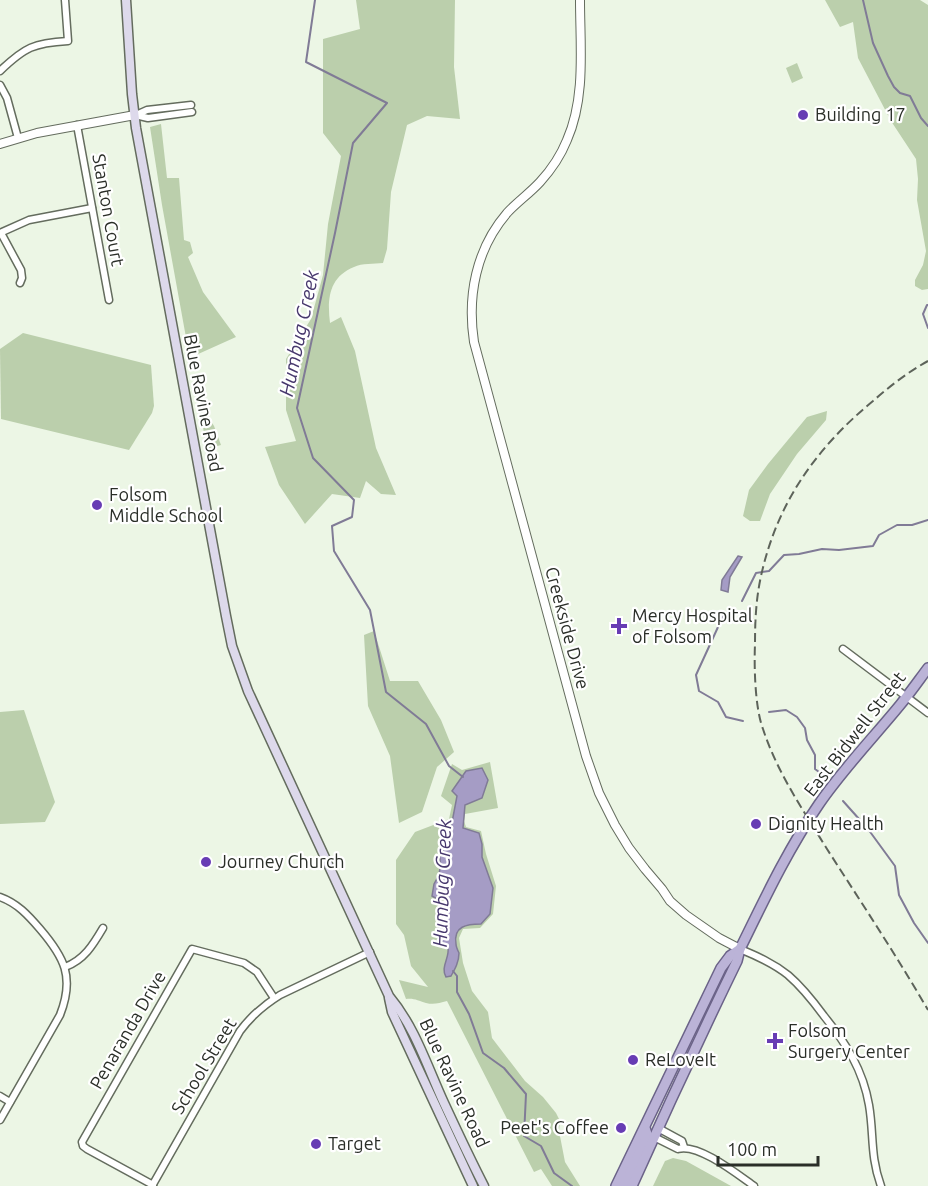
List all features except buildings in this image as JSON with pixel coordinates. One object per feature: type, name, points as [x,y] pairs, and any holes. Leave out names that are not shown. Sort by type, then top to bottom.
[{"type":"main road","name":"Blue Ravine Road","points":[[126,0],[135,115],[232,646],[248,691],[370,952],[389,996],[399,1029],[472,1186]]},
{"type":"main road","name":"East Bidwell Street","points":[[632,1186],[737,961],[740,949],[775,879],[821,802],[928,668]]},
{"type":"main road","name":"East Bidwell Street","points":[[616,1186],[721,968],[730,956],[740,949]]},
{"type":"main road","name":"Blue Ravine Road","points":[[389,996],[413,1031],[444,1103],[484,1186]]},
{"type":"main road","points":[[399,1029],[405,1030],[418,1056],[427,1063]]},
{"type":"main road","points":[[656,1133],[655,1120],[677,1075],[678,1057]]},
{"type":"main road","points":[[624,1186],[647,1134],[644,1127]]},
{"type":"main road","points":[[468,1177],[475,1181],[477,1186]]},
{"type":"street","points":[[0,71],[28,48],[47,42],[68,41],[65,0]]},
{"type":"street","name":"Creekside Drive","points":[[580,0],[580,86],[572,127],[563,149],[550,169],[540,182],[507,213],[487,243],[477,268],[472,294],[471,315],[474,342],[586,756],[603,801],[629,848],[670,901],[727,943],[774,966],[799,986],[849,1049],[866,1088],[872,1152],[880,1186]]},
{"type":"street","points":[[0,86],[7,98],[18,138]]},
{"type":"street","points":[[0,144],[77,125],[135,115],[147,110],[191,108]]},
{"type":"street","name":"Stanton Court","points":[[77,125],[109,300]]},
{"type":"street","points":[[20,283],[21,270],[0,233],[29,220],[92,208]]},
{"type":"street","points":[[843,649],[928,713]]},
{"type":"street","points":[[0,897],[16,904],[55,947],[65,968],[67,987],[64,1006],[60,1014],[0,1120]]},
{"type":"street","points":[[65,968],[80,960],[88,952],[103,928]]},
{"type":"street","name":"Penaranda Drive","points":[[152,1186],[87,1149],[82,1142],[192,949],[244,963],[257,972],[274,998]]},
{"type":"street","name":"School Street","points":[[152,1186],[240,1031],[253,1015],[274,998],[370,952]]},
{"type":"street","points":[[0,1096],[10,1102]]},
{"type":"street","points":[[656,1133],[678,1149],[684,1147],[717,1161],[754,1186]]},
{"type":"green space","points":[[356,0],[455,0],[454,67],[460,119],[427,116],[407,125],[391,192],[387,249],[383,263],[361,265],[346,271],[335,283],[330,297],[330,323],[341,317],[355,351],[376,448],[396,495],[381,494],[366,481],[360,498],[332,494],[305,524],[279,485],[265,447],[296,441],[286,410],[286,359],[311,319],[323,275],[328,224],[341,156],[323,133],[323,39],[360,29]]},
{"type":"green space","points":[[825,0],[920,0],[928,5],[928,289],[922,290],[915,286],[926,251],[917,200],[916,159],[891,121],[858,58],[853,22],[840,27]]},
{"type":"green space","points":[[797,63],[803,78],[792,83],[786,68]]},
{"type":"green space","points":[[161,124],[167,178],[179,178],[184,240],[190,242],[193,253],[188,257],[203,292],[236,337],[196,355],[187,343],[150,127]]},
{"type":"green space","points":[[23,333],[151,365],[154,406],[129,450],[1,419],[0,349]]},
{"type":"green space","points":[[198,400],[214,426],[221,445],[207,449]]},
{"type":"green space","points":[[827,411],[826,420],[797,454],[770,494],[760,521],[750,521],[743,516],[749,490],[768,464],[807,417]]},
{"type":"green space","points":[[374,631],[390,681],[418,681],[441,720],[454,752],[437,767],[422,812],[399,823],[390,756],[368,706],[364,635]]},
{"type":"green space","points":[[24,710],[55,802],[45,822],[0,824],[0,712]]},
{"type":"green space","points":[[490,762],[498,808],[465,814],[464,821],[466,827],[481,831],[496,886],[493,914],[480,928],[463,929],[459,938],[463,963],[472,991],[488,1012],[492,1038],[525,1081],[556,1113],[560,1121],[559,1131],[565,1162],[580,1186],[552,1186],[541,1169],[534,1172],[447,1001],[432,1004],[406,999],[399,980],[428,987],[411,966],[404,935],[396,924],[396,860],[415,832],[449,819],[452,805],[441,796],[452,764],[462,770]]},
{"type":"green space","points":[[673,1158],[686,1161],[731,1186],[653,1186],[665,1161]]},
{"type":"water","points":[[738,556],[742,557],[730,577],[728,592],[721,590],[722,580]]},
{"type":"water","points":[[482,768],[488,780],[482,798],[465,805],[463,828],[479,833],[482,857],[493,888],[490,914],[481,924],[462,927],[459,930],[456,938],[458,962],[451,976],[446,977],[444,970],[448,947],[441,941],[438,928],[443,920],[440,909],[445,898],[437,899],[432,896],[434,884],[439,875],[440,857],[450,833],[457,796],[452,791],[466,771]]},
{"type":"waterway","name":"Humbug Creek","points":[[315,0],[306,62],[387,103],[353,143],[297,408],[313,458],[354,500],[352,517],[332,526],[334,551],[370,610],[386,692],[426,724],[449,766],[463,777]]},
{"type":"waterway","points":[[863,0],[873,43],[888,76],[900,93],[910,96],[921,118],[928,126]]},
{"type":"waterway","points":[[928,305],[923,314],[928,328]]},
{"type":"waterway","points":[[742,601],[756,573],[769,571],[784,555],[822,549],[839,550],[873,546],[879,535],[897,525],[912,525],[928,520]]},
{"type":"waterway","points":[[724,614],[696,675],[699,691],[718,702],[726,717],[743,721]]},
{"type":"waterway","points":[[769,712],[786,710],[797,717],[805,728],[807,740],[815,755],[815,769],[819,772]]},
{"type":"waterway","points":[[843,801],[868,829],[895,866],[899,895],[928,943]]},
{"type":"waterway","name":"Humbug Creek","points":[[453,971],[457,976],[457,992],[469,1014],[483,1053],[504,1068],[526,1094],[524,1136],[541,1146],[554,1173],[572,1186]]},
{"type":"railway","points":[[928,361],[893,385],[852,419],[817,458],[788,501],[777,524],[761,576],[756,610],[755,664],[760,720],[783,776],[928,1010]]},
{"type":"place","name":"Building 17","points":[[803,115]]},
{"type":"place","name":"Folsom Middle School","points":[[97,505]]},
{"type":"place","name":"Mercy Hospital of Folsom","points":[[619,626]]},
{"type":"place","name":"Dignity Health","points":[[756,824]]},
{"type":"place","name":"Journey Church","points":[[206,862]]},
{"type":"place","name":"Folsom Surgery Center","points":[[775,1041]]},
{"type":"place","name":"ReLoveIt","points":[[633,1060]]},
{"type":"place","name":"Peet's Coffee","points":[[621,1128]]},
{"type":"place","name":"Target","points":[[316,1144]]}]
